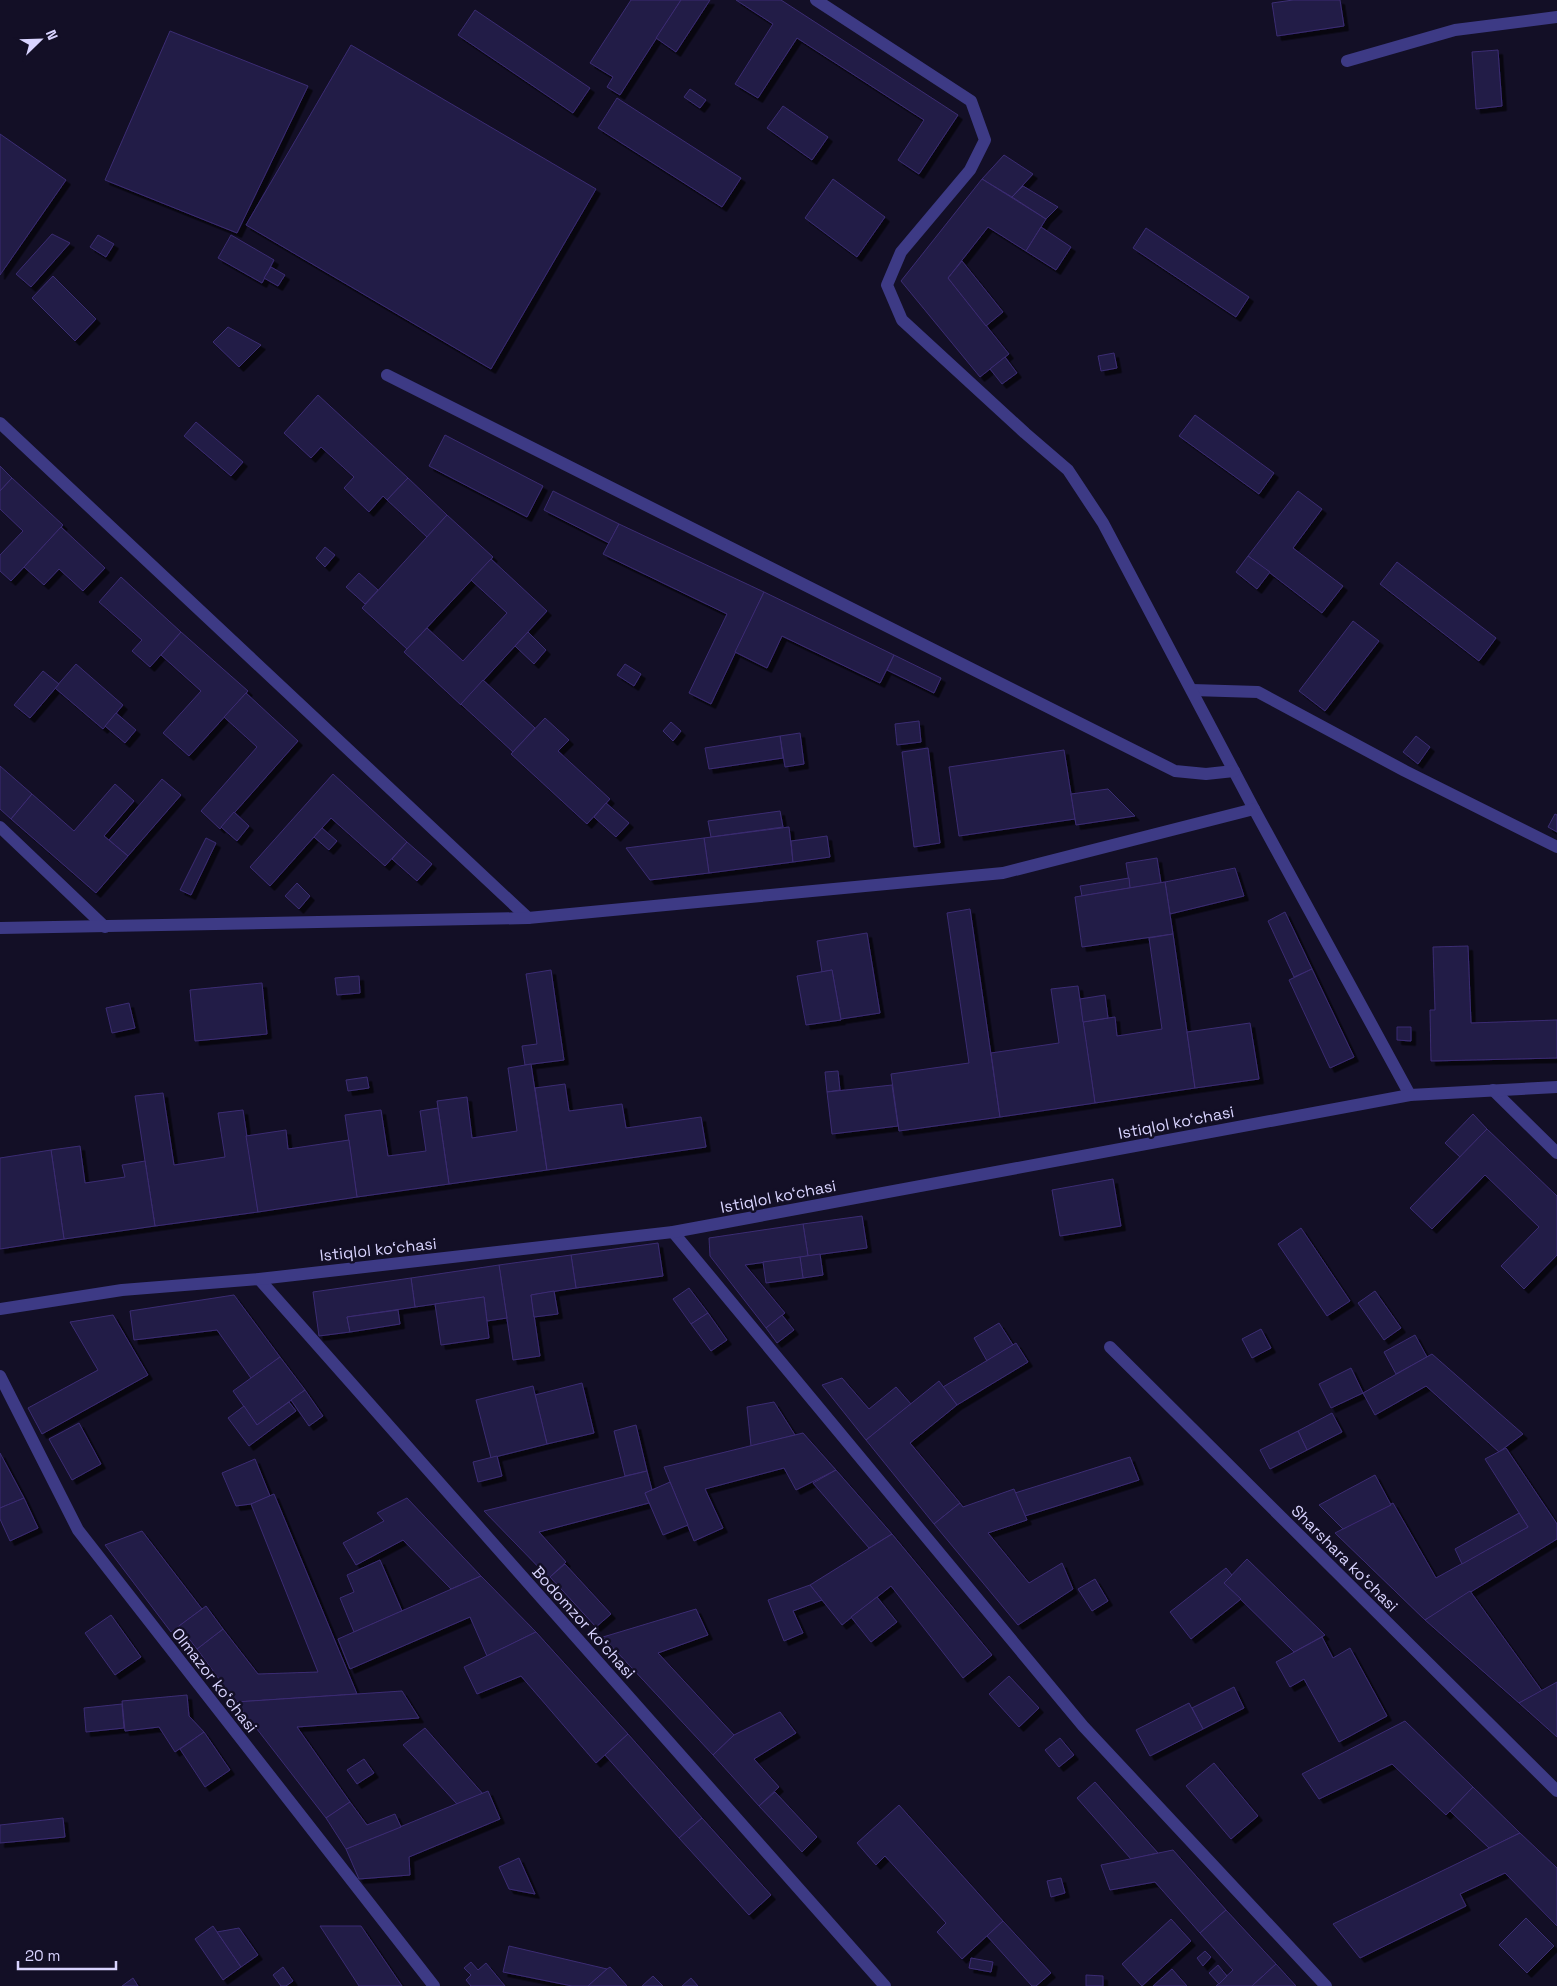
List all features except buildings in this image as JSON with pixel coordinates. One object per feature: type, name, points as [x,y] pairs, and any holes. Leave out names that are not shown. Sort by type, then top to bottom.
[{"type":"street","points":[[816,0],[971,102],[985,140],[980,151],[970,170],[901,252],[887,285],[902,320],[1068,470],[1103,523],[1254,809],[1410,1095]]},
{"type":"street","points":[[1347,61],[1455,30],[1557,17]]},
{"type":"street","points":[[387,375],[1175,771],[1206,774],[1234,771]]},
{"type":"street","points":[[0,423],[528,918]]},
{"type":"street","points":[[1192,690],[1258,692],[1405,771],[1557,847]]},
{"type":"street","points":[[0,928],[528,918],[1003,873],[1254,809]]},
{"type":"street","points":[[0,827],[105,927]]},
{"type":"street","name":"Istiqlol koʻchasi","points":[[0,1309],[122,1290],[259,1279],[673,1232],[1410,1095],[1557,1087]]},
{"type":"street","points":[[1493,1090],[1557,1153]]},
{"type":"street","points":[[673,1232],[1083,1726],[1326,1986]]},
{"type":"street","name":"Bodomzor koʻchasi","points":[[259,1279],[885,1986]]},
{"type":"street","name":"Sharshara koʻchasi","points":[[1110,1347],[1557,1791]]},
{"type":"street","name":"Olmazor koʻchasi","points":[[0,1376],[78,1530],[434,1986]]}]
